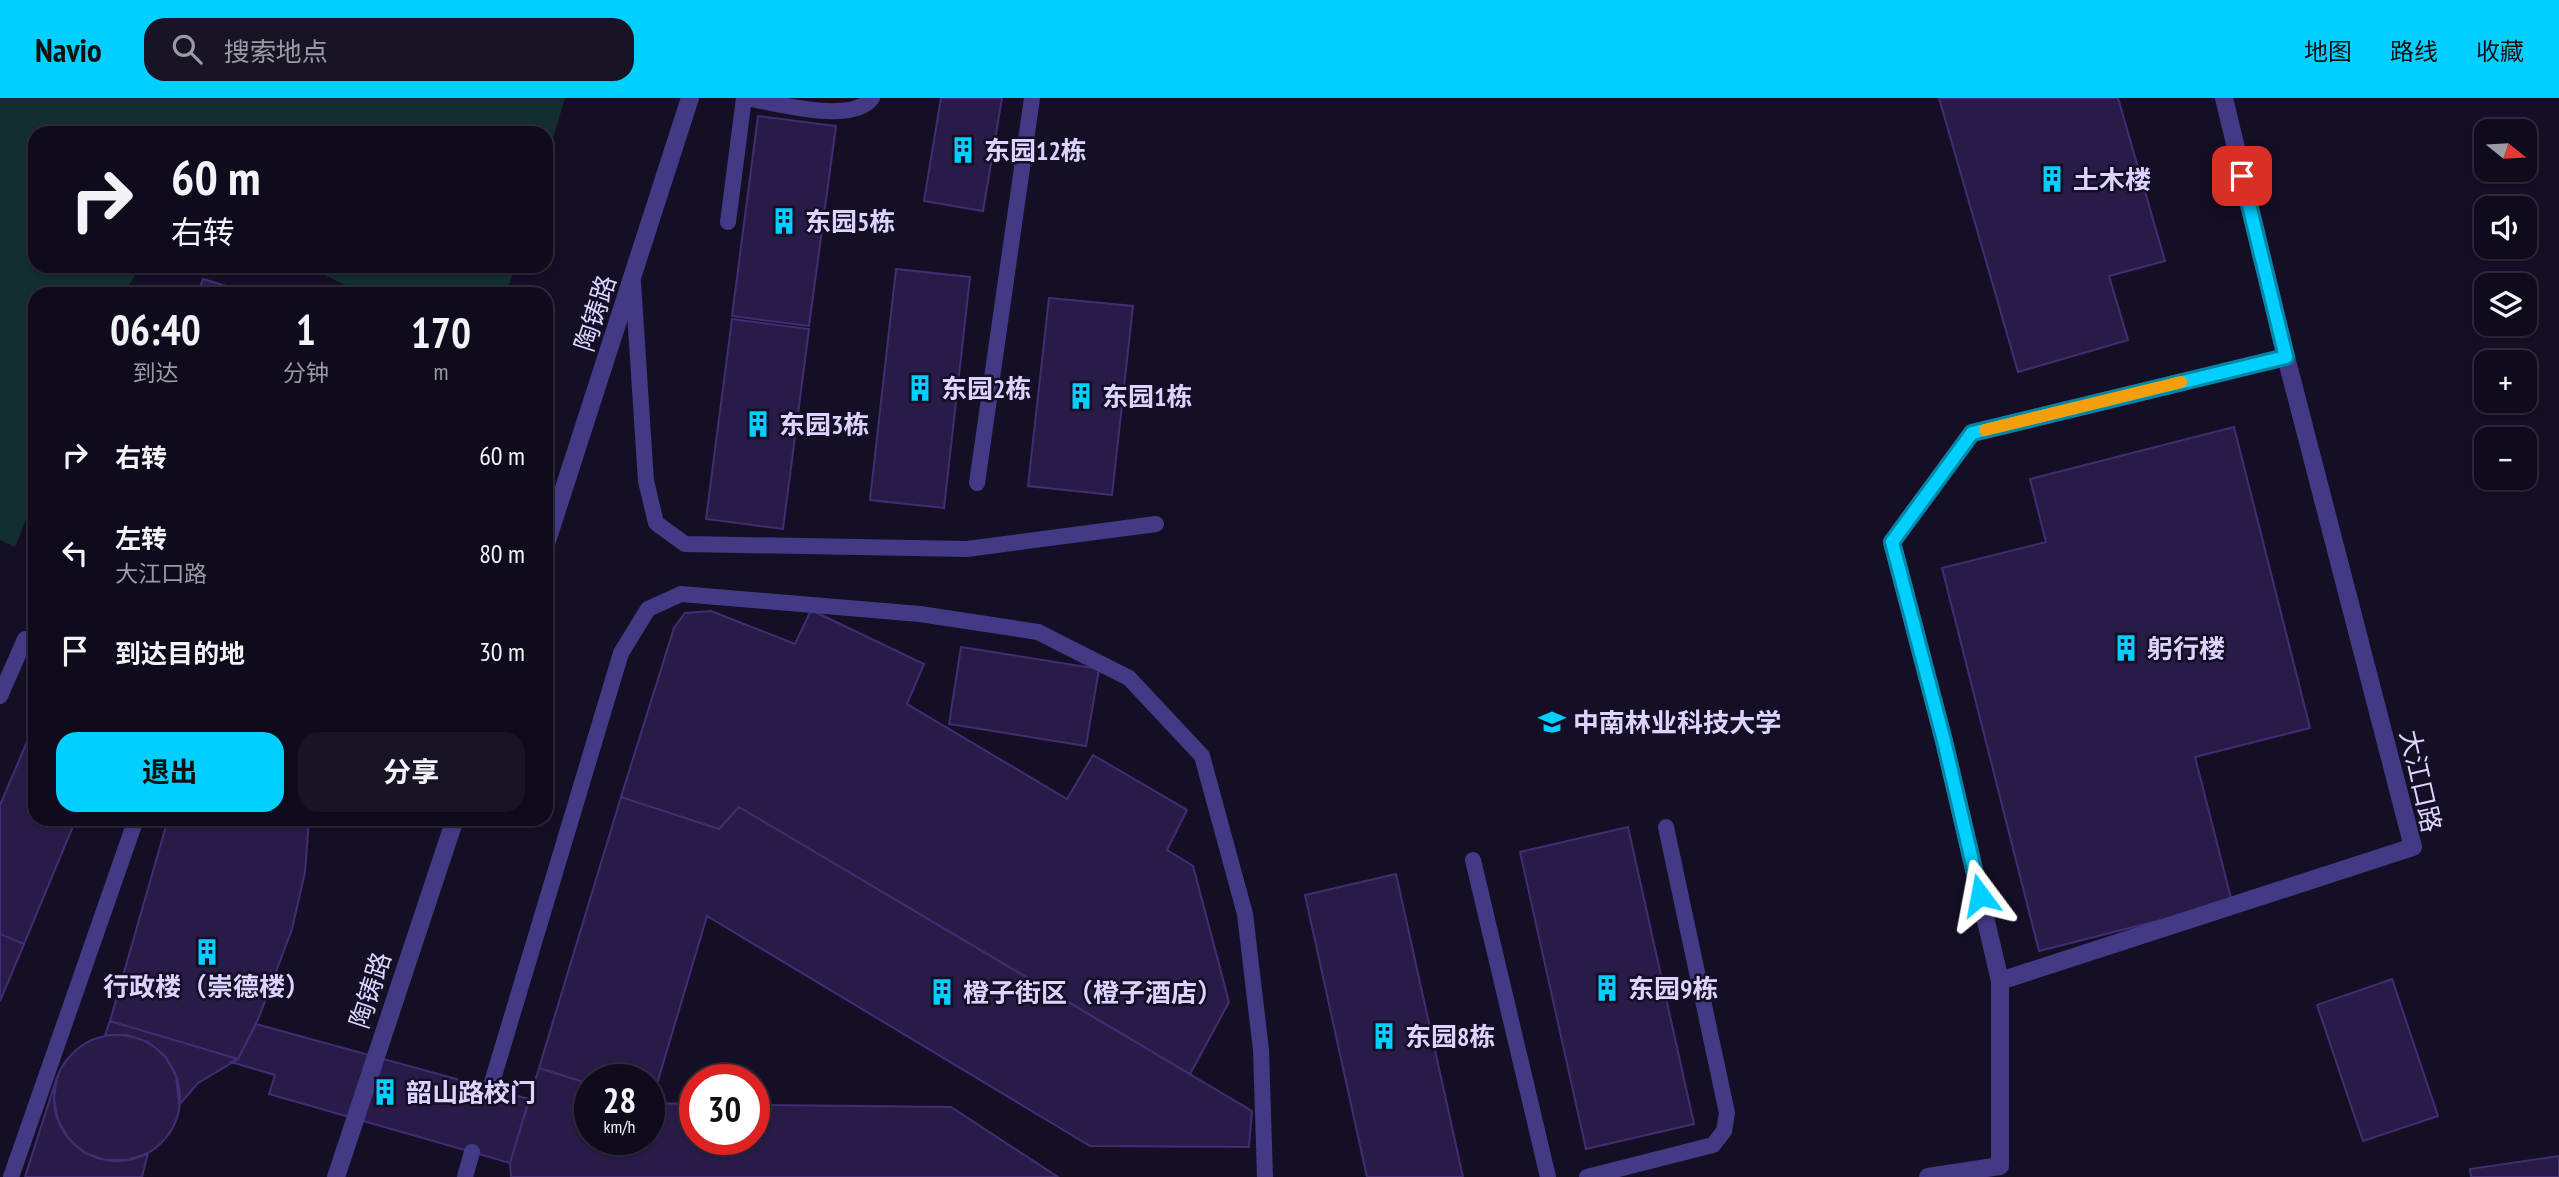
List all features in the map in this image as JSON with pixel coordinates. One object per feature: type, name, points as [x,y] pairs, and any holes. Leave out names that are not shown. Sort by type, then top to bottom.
[{"type":"street","name":"陶铸路","points":[[553,523],[633,282],[690,98]]},
{"type":"street","name":"大江口路","points":[[2000,981],[2413,847],[2286,357],[2224,98]]},
{"type":"street","points":[[1928,1177],[2000,1166],[2000,981],[1944,741],[1892,542],[1972,433],[2286,357]]},
{"type":"street","name":"陶铸路","points":[[336,1177],[453,826]]},
{"type":"lane","points":[[728,222],[745,98],[846,113],[866,107],[872,98]]},
{"type":"lane","points":[[977,483],[1032,98]]},
{"type":"lane","points":[[633,282],[646,481],[656,523],[685,544],[967,549],[1156,524]]},
{"type":"lane","points":[[490,1089],[621,653],[648,609],[681,594],[920,614],[1038,632],[1118,672],[1129,678],[1202,756],[1245,914],[1261,1050],[1265,1177]]},
{"type":"lane","points":[[0,696],[25,639]]},
{"type":"lane","points":[[11,1177],[134,826]]},
{"type":"lane","points":[[1587,1177],[1713,1145],[1724,1131],[1727,1113],[1666,827]]},
{"type":"lane","points":[[1473,860],[1548,1177]]},
{"type":"lane","points":[[465,1177],[472,1152]]},
{"type":"green space","points":[[0,98],[565,98],[553,138],[553,126],[28,126],[28,273],[136,273],[128,287],[28,287],[28,514],[15,547],[0,540]]},
{"type":"green space","points":[[320,273],[513,273],[508,287],[350,287]]},
{"type":"building","name":"东园12栋","points":[[941,98],[1002,98],[983,211],[924,201]]},
{"type":"building","name":"土木楼","points":[[1939,98],[2118,98],[2165,261],[2109,276],[2128,340],[2018,372]]},
{"type":"building","name":"东园5栋","points":[[758,116],[836,126],[809,326],[732,316]]},
{"type":"building","name":"东园2栋","points":[[896,269],[970,277],[944,508],[870,500]]},
{"type":"building","points":[[203,279],[229,287],[200,287]]},
{"type":"building","name":"东园1栋","points":[[1049,298],[1133,306],[1112,495],[1028,486]]},
{"type":"building","name":"东园3栋","points":[[732,319],[809,329],[783,529],[706,519]]},
{"type":"building","name":"躬行楼","points":[[2234,427],[2310,728],[2195,757],[2232,902],[2039,951],[1942,568],[2046,542],[2030,479]]},
{"type":"building","points":[[811,610],[924,664],[907,704],[1067,799],[1093,755],[1187,810],[1167,850],[1193,866],[1229,1002],[1190,1074],[739,807],[719,829],[621,797],[674,628],[685,613],[711,611],[795,644]]},
{"type":"building","points":[[961,647],[1099,669],[1086,746],[949,724]]},
{"type":"building","points":[[28,739],[28,826],[73,826],[24,944],[0,934],[0,805]]},
{"type":"building","name":"橙子街区（橙子酒店）","points":[[621,797],[719,829],[739,807],[1252,1111],[1249,1147],[1090,1146],[707,916],[663,1064],[574,1064],[574,1079],[539,1068]]},
{"type":"building","name":"行政楼（崇德楼）","points":[[166,826],[308,826],[305,872],[292,929],[259,1017],[238,1059],[110,1021]]},
{"type":"building","name":"东园9栋","points":[[1628,827],[1694,1124],[1586,1149],[1520,852]]},
{"type":"building","name":"东园8栋","points":[[1396,874],[1463,1177],[1367,1177],[1305,895]]},
{"type":"building","points":[[0,934],[24,944],[0,1001]]},
{"type":"building","points":[[2392,979],[2438,1116],[2363,1141],[2317,1005]]},
{"type":"building","points":[[110,1021],[238,1059],[198,1083],[179,1105],[176,1076],[165,1056],[148,1042],[127,1035],[105,1035]]},
{"type":"building","name":"韶山路校门","points":[[256,1024],[529,1099],[510,1163],[269,1094],[275,1075],[231,1062],[238,1059]]},
{"type":"building","points":[[117,1035],[141,1040],[161,1054],[175,1074],[180,1098],[175,1122],[161,1142],[141,1156],[117,1161],[93,1156],[73,1142],[59,1122],[54,1098],[59,1074],[73,1054],[93,1040]]},
{"type":"building","points":[[539,1068],[574,1079],[574,1155],[665,1155],[665,1103],[679,1104],[679,1155],[770,1155],[770,1105],[951,1107],[1058,1177],[511,1177],[510,1163]]},
{"type":"building","points":[[57,1077],[54,1099],[58,1120],[69,1139],[85,1153],[105,1160],[127,1160],[148,1153],[142,1177],[25,1177]]},
{"type":"building","points":[[2559,1156],[2559,1177],[2471,1177],[2470,1169]]},
{"type":"slow traffic","points":[[1985,430],[2181,382]]},
{"type":"place","name":"东园12栋","points":[[963,150]]},
{"type":"place","name":"土木楼","points":[[2052,179]]},
{"type":"place","name":"东园5栋","points":[[784,221]]},
{"type":"place","name":"东园2栋","points":[[920,388]]},
{"type":"place","name":"东园1栋","points":[[1081,396]]},
{"type":"place","name":"东园3栋","points":[[758,424]]},
{"type":"place","name":"躬行楼","points":[[2126,648]]},
{"type":"place","name":"中南林业科技大学","points":[[1552,722]]},
{"type":"place","name":"行政楼（崇德楼）","points":[[207,952]]},
{"type":"place","name":"东园9栋","points":[[1607,988]]},
{"type":"place","name":"橙子街区（橙子酒店）","points":[[942,992]]},
{"type":"place","name":"东园8栋","points":[[1384,1036]]},
{"type":"place","name":"韶山路校门","points":[[385,1092]]},
{"type":"route","points":[[1980,895],[1944,741],[1892,542],[1972,433],[2286,357],[2242,176]]}]
